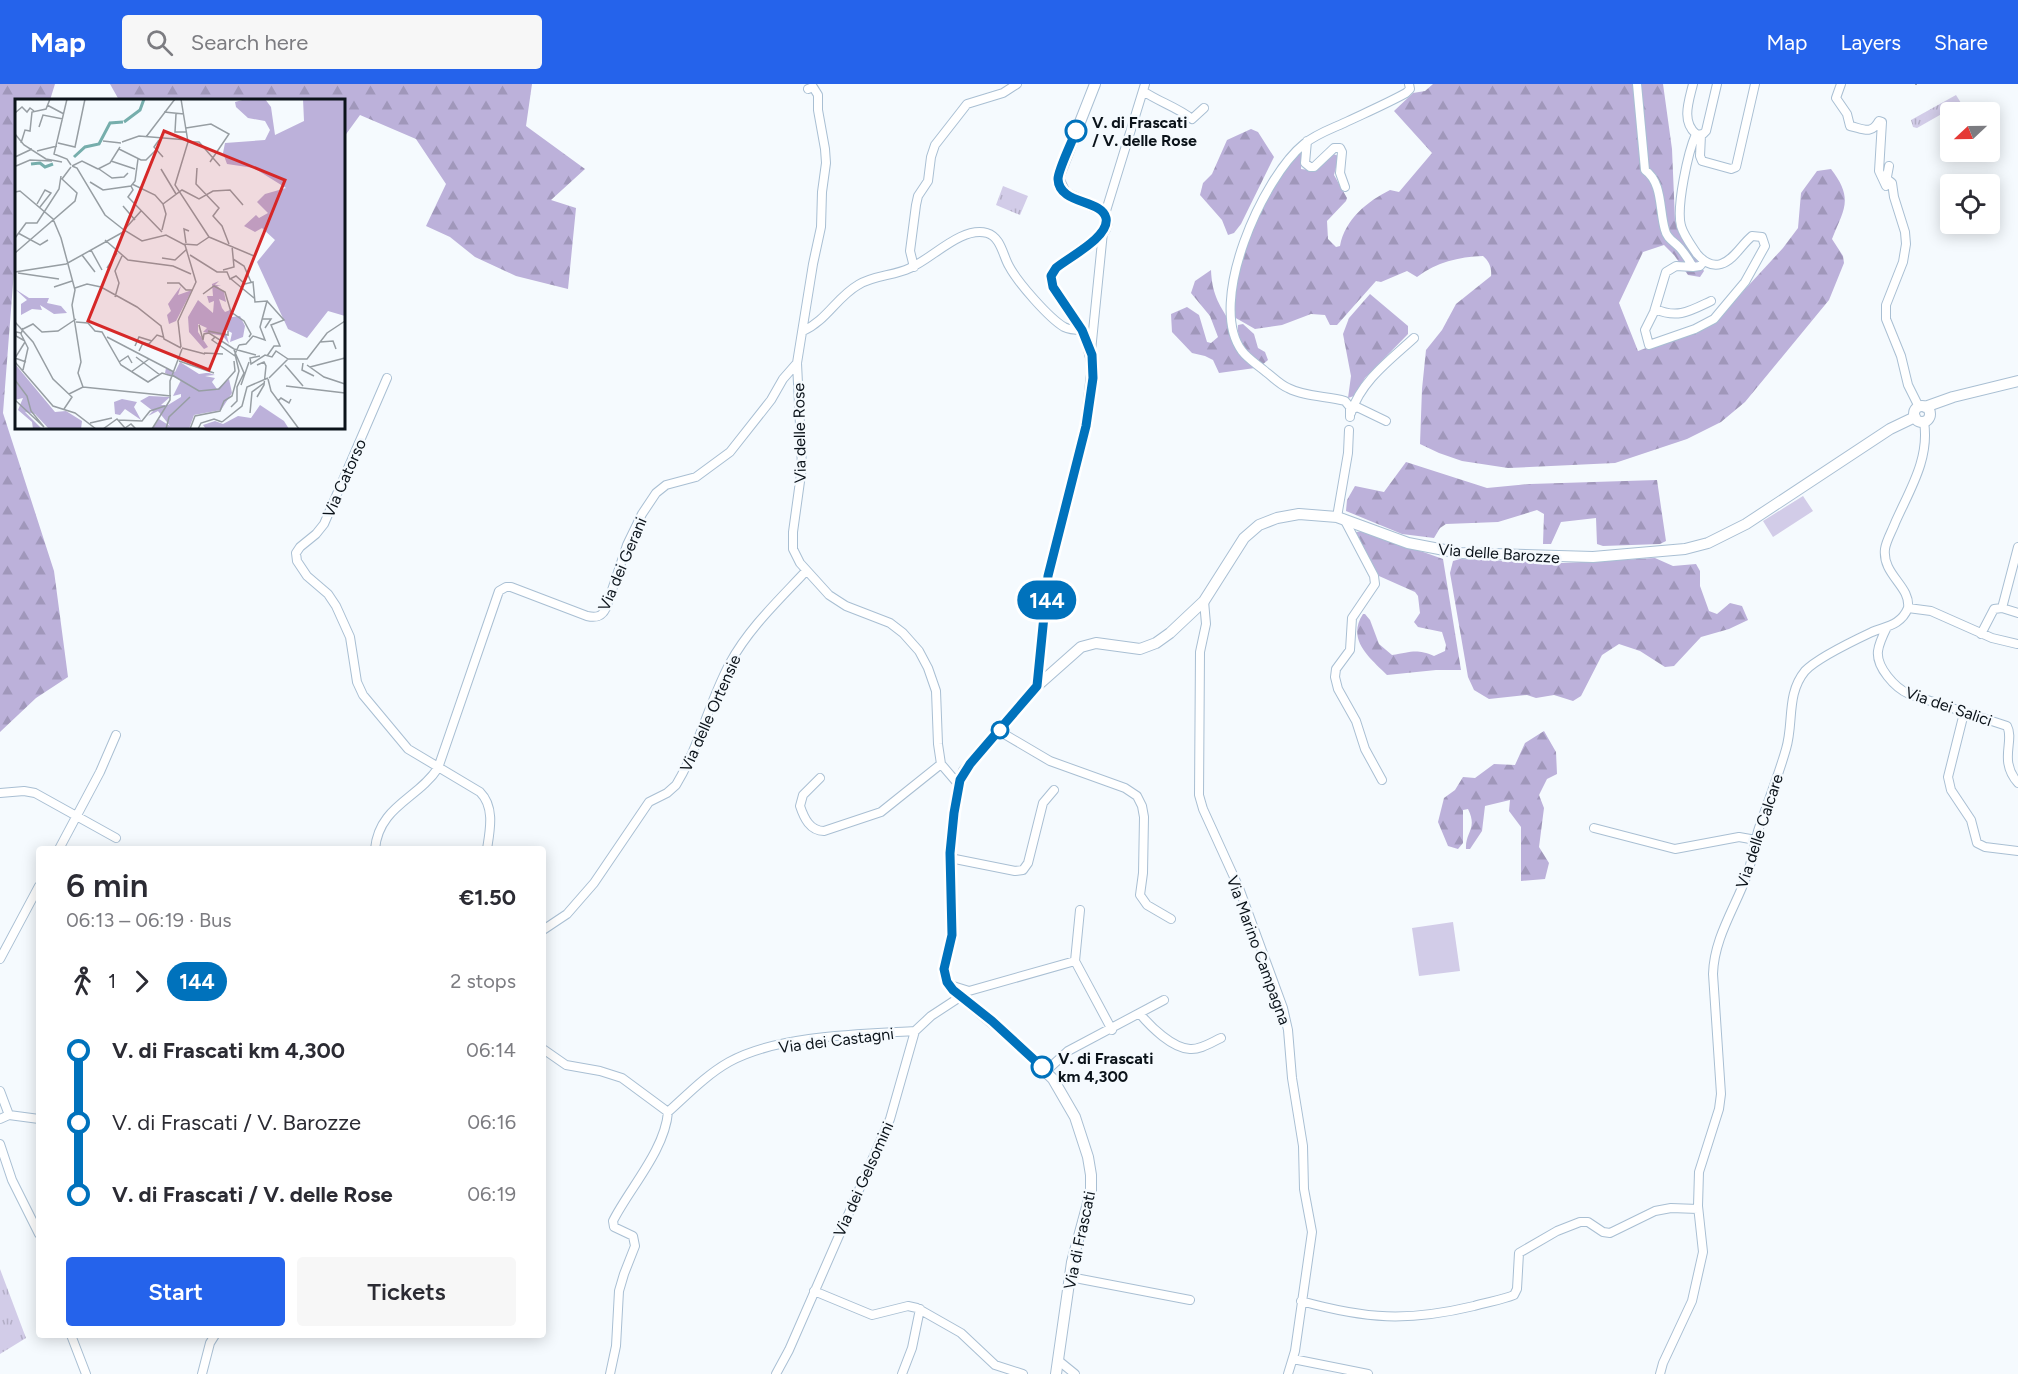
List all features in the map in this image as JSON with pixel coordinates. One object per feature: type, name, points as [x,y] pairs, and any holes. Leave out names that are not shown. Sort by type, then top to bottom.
[{"type":"main road","points":[[963,995],[944,969],[952,935],[950,858],[959,785],[970,764],[1037,686],[1048,576],[1086,426],[1093,372],[1091,351],[1082,330],[1054,290],[1051,276],[1060,265],[1103,232],[1107,222],[1105,213],[1067,194],[1058,180],[1095,84]]},
{"type":"main road","name":"Via delle Barozze","points":[[1037,686],[1085,644],[1099,643],[1138,649],[1156,643],[1204,601],[1244,538],[1259,525],[1277,518],[1299,514],[1340,518],[1408,543],[1460,553],[1593,557],[1685,549],[1708,543],[1746,524],[1898,424],[1945,399],[2018,381]]},
{"type":"main road","name":"Via di Frascati","points":[[963,995],[1046,1071],[1062,1092],[1075,1117],[1091,1173],[1089,1201],[1076,1244],[1070,1277],[1056,1374]]},
{"type":"street","points":[[914,267],[910,251],[916,206],[919,194],[928,181],[934,147],[966,105],[1004,93],[1017,84]]},
{"type":"street","points":[[1351,413],[1345,401],[1295,391],[1276,381],[1243,352],[1233,326],[1232,292],[1251,222],[1283,168],[1296,151],[1307,141],[1400,96],[1410,90],[1409,84]]},
{"type":"street","points":[[1637,84],[1645,170],[1652,175],[1656,183],[1666,235],[1679,247],[1693,267]]},
{"type":"street","points":[[1693,84],[1687,116],[1691,129],[1698,135],[1702,161],[1731,169],[1736,167],[1755,84]]},
{"type":"street","points":[[1704,261],[1700,266],[1676,266],[1668,269],[1662,281],[1655,309],[1645,330],[1647,342],[1650,345],[1712,321],[1745,282],[1765,248],[1760,236],[1752,236],[1724,263],[1713,264],[1704,261],[1686,237],[1680,217],[1689,153],[1698,135],[1706,129],[1717,84]]},
{"type":"street","points":[[1841,84],[1836,98],[1847,114],[1850,126],[1869,130],[1874,129],[1881,121],[1879,171],[1886,183]]},
{"type":"street","name":"Via delle Rose","points":[[808,89],[813,87],[818,95],[826,163],[822,192],[821,230],[813,264],[797,363],[802,467],[792,544],[796,556],[806,571],[833,598],[849,607],[890,623],[903,633],[919,651],[930,671],[936,691],[938,748],[942,764]]},
{"type":"street","points":[[1105,213],[1144,88],[1160,102],[1180,110],[1192,119],[1204,108]]},
{"type":"street","points":[[1307,141],[1305,163],[1310,167],[1335,148],[1340,148],[1342,152],[1340,173],[1345,187]]},
{"type":"street","points":[[1886,183],[1889,166]]},
{"type":"street","points":[[1886,183],[1892,183],[1906,241],[1903,262],[1886,305],[1886,319],[1901,356],[1908,385],[1921,413],[1925,445],[1921,465],[1885,548],[1888,567],[1907,596],[1908,608],[1936,613],[1980,634],[2017,644]]},
{"type":"street","points":[[1091,351],[1103,232]]},
{"type":"street","points":[[803,332],[819,322],[858,285],[914,267],[942,247],[977,233],[990,234],[998,241],[1011,270],[1033,297],[1064,327],[1082,330]]},
{"type":"street","points":[[1655,309],[1668,315],[1691,311],[1711,301]]},
{"type":"street","points":[[1351,413],[1354,402],[1369,381],[1414,338]]},
{"type":"street","name":"Via dei Gerani","points":[[376,846],[378,832],[384,821],[438,768],[499,591],[511,587],[582,615],[600,616],[606,608],[627,544],[656,493],[666,485],[698,476],[730,452],[797,363]]},
{"type":"street","name":"Via Catorso","points":[[387,378],[324,524],[314,537],[300,547],[296,558],[298,565],[307,576],[328,594],[336,606],[351,639],[357,682],[364,698],[406,747],[438,768]]},
{"type":"street","points":[[1351,413],[1357,407],[1386,421]]},
{"type":"street","points":[[1349,430],[1340,518],[1374,576],[1375,584],[1352,618],[1350,650],[1336,669],[1335,679],[1356,721],[1365,749],[1382,780]]},
{"type":"street","points":[[2002,608],[2018,551]]},
{"type":"street","name":"Via delle Ortensie","points":[[546,928],[567,914],[597,879],[649,802],[667,793],[676,785],[734,656],[764,616],[806,571]]},
{"type":"street","name":"Via Marino Campagna","points":[[1204,601],[1206,624],[1200,652],[1198,792],[1203,809],[1241,894],[1287,1022],[1303,1146],[1303,1188],[1312,1232],[1311,1248],[1293,1359],[1288,1374]]},
{"type":"street","name":"Via delle Calcare","points":[[1660,1374],[1690,1304],[1701,1268],[1704,1245],[1698,1209],[1700,1164],[1721,1096],[1713,964],[1725,924],[1749,869],[1756,840],[1787,747],[1791,729],[1792,702],[1799,680],[1814,663],[1899,621],[1908,608]]},
{"type":"street","points":[[1980,634],[1992,611],[1997,608],[2018,613]]},
{"type":"street","name":"Via dei Salici","points":[[1887,627],[1879,644],[1878,656],[1880,663],[1895,684],[1906,693],[2008,727],[2007,759],[2012,775],[2018,783]]},
{"type":"street","points":[[1964,713],[1948,777],[1950,786],[1971,820],[1977,843],[1985,847],[2018,851]]},
{"type":"street","points":[[999,731],[1050,760],[1125,788],[1136,795],[1143,806],[1144,817],[1140,898],[1147,905],[1171,919]]},
{"type":"street","points":[[61,846],[100,772],[116,735]]},
{"type":"street","points":[[820,778],[804,794],[800,806],[812,828],[824,831],[882,812],[942,764],[959,785]]},
{"type":"street","points":[[438,768],[484,797],[491,822],[487,846]]},
{"type":"street","points":[[950,858],[1015,871],[1023,870],[1027,865],[1044,801],[1054,790]]},
{"type":"street","points":[[0,793],[24,791],[35,793],[116,838]]},
{"type":"street","points":[[1594,828],[1675,849],[1739,837],[1756,840]]},
{"type":"street","points":[[0,959],[36,892]]},
{"type":"street","points":[[1080,910],[1075,962],[1112,1030]]},
{"type":"street","points":[[915,1031],[931,1016],[969,991],[1075,962]]},
{"type":"street","points":[[963,995],[983,987]]},
{"type":"street","points":[[1046,1071],[1068,1051],[1112,1030],[1164,1000]]},
{"type":"street","points":[[1140,1014],[1159,1034],[1185,1048],[1195,1049],[1221,1038]]},
{"type":"street","name":"Via dei Castagni","points":[[668,1112],[714,1072],[744,1055],[769,1047],[809,1040],[915,1031]]},
{"type":"street","name":"Via dei Gelsomini","points":[[776,1374],[789,1350],[890,1119],[915,1031]]},
{"type":"street","points":[[546,1051],[566,1065],[600,1071],[622,1078],[668,1112],[663,1131],[645,1168],[613,1221],[614,1227],[633,1236],[636,1244],[620,1288],[616,1342],[610,1374]]},
{"type":"street","points":[[0,1091],[4,1117],[36,1119]]},
{"type":"street","points":[[0,1144],[12,1180],[36,1228]]},
{"type":"street","points":[[1301,1301],[1341,1312],[1378,1317],[1413,1316],[1462,1309],[1514,1295],[1517,1291],[1519,1253],[1559,1229],[1578,1222],[1586,1222],[1604,1233],[1610,1233],[1658,1210],[1698,1209]]},
{"type":"street","points":[[1070,1277],[1190,1300]]},
{"type":"street","points":[[814,1291],[872,1315],[916,1308],[958,1332],[993,1364],[1004,1370],[1023,1374]]},
{"type":"street","points":[[903,1374],[912,1348],[916,1308]]},
{"type":"street","points":[[72,1338],[86,1374]]},
{"type":"street","points":[[202,1374],[213,1338]]},
{"type":"street","points":[[1293,1359],[1368,1374]]},
{"type":"street","points":[[1059,1361],[1075,1374]]},
{"type":"green space","points":[[0,84],[55,84],[50,99],[15,99],[15,258],[3,413],[54,571],[68,677],[36,698],[0,732]]},
{"type":"green space","points":[[110,84],[532,84],[526,126],[585,169],[551,200],[576,208],[568,289],[516,276],[475,257],[450,237],[426,226],[446,184],[416,139],[360,115],[345,136],[345,99],[118,99]]},
{"type":"green space","points":[[1433,84],[1663,84],[1672,149],[1675,220],[1683,240],[1704,271],[1700,277],[1688,275],[1664,245],[1643,252],[1619,303],[1638,351],[1714,323],[1783,248],[1798,228],[1801,193],[1817,171],[1831,169],[1843,188],[1845,204],[1832,239],[1843,256],[1844,263],[1829,300],[1745,402],[1721,422],[1687,439],[1615,463],[1508,468],[1462,461],[1420,444],[1426,350],[1442,330],[1456,304],[1491,276],[1490,265],[1483,256],[1448,261],[1417,277],[1407,271],[1381,282],[1376,281],[1337,325],[1330,325],[1325,315],[1311,314],[1282,325],[1255,329],[1234,317],[1234,296],[1237,273],[1252,228],[1274,186],[1300,151],[1302,154],[1301,169],[1309,170],[1333,154],[1339,156],[1334,175],[1347,198],[1327,221],[1328,239],[1336,247],[1340,246],[1352,219],[1366,205],[1390,190],[1399,192],[1432,153],[1394,111],[1413,93],[1425,91]]},
{"type":"green space","points":[[1956,95],[1960,102],[1943,102]]},
{"type":"green space","points":[[1940,104],[1940,115],[1917,128],[1913,127],[1911,120]]},
{"type":"green space","points":[[1251,129],[1258,132],[1274,157],[1241,224],[1234,233],[1228,235],[1222,220],[1200,195],[1203,183],[1212,174],[1227,140]]},
{"type":"green space","points":[[1003,186],[1028,196],[1020,215],[996,205]]},
{"type":"green space","points":[[1211,270],[1216,298],[1255,368],[1219,373],[1213,360],[1192,353],[1172,332],[1171,314],[1187,307],[1199,315],[1207,342],[1211,343],[1218,337],[1210,316],[1191,293],[1195,281]]},
{"type":"green space","points":[[1370,294],[1408,326],[1408,334],[1365,378],[1354,396],[1348,398],[1351,376],[1343,334],[1349,318]]},
{"type":"green space","points":[[1243,324],[1254,334],[1258,348],[1265,352],[1268,360],[1262,365],[1249,353],[1239,337],[1238,325]]},
{"type":"green space","points":[[1406,462],[1487,488],[1530,484],[1657,480],[1666,541],[1660,544],[1603,546],[1597,544],[1596,518],[1561,522],[1551,544],[1543,544],[1544,514],[1537,510],[1498,522],[1446,524],[1440,528],[1434,538],[1402,534],[1346,511],[1347,500],[1355,486],[1384,492]]},
{"type":"green space","points":[[1803,496],[1813,511],[1773,537],[1763,521]]},
{"type":"green space","points":[[1364,531],[1443,559],[1461,670],[1387,675],[1362,648],[1357,632],[1358,623],[1363,614],[1370,620],[1379,644],[1392,655],[1417,652],[1434,656],[1445,651],[1446,645],[1442,632],[1418,627],[1414,622],[1420,613],[1418,596],[1415,592],[1379,576],[1355,534]]},
{"type":"green space","points":[[1655,558],[1673,566],[1696,564],[1700,571],[1700,586],[1709,611],[1717,614],[1730,603],[1742,606],[1748,620],[1729,629],[1701,637],[1674,666],[1665,667],[1640,651],[1619,644],[1602,655],[1581,696],[1573,701],[1554,695],[1536,698],[1527,695],[1489,699],[1474,690],[1468,677],[1450,573],[1453,561],[1460,559],[1563,563]]},
{"type":"green space","points":[[1544,731],[1556,752],[1557,774],[1547,779],[1539,795],[1544,808],[1539,847],[1549,863],[1545,879],[1521,881],[1521,827],[1509,811],[1510,800],[1485,806],[1482,831],[1470,849],[1466,849],[1472,821],[1468,809],[1463,810],[1463,843],[1458,849],[1448,846],[1438,822],[1444,798],[1455,790],[1463,777],[1475,778],[1494,764],[1515,765],[1525,743]]},
{"type":"green space","points":[[1453,922],[1460,971],[1419,976],[1412,928]]},
{"type":"green space","points":[[0,1269],[26,1338],[0,1354]]},
{"type":"bus line","name":"144","points":[[1042,1067],[992,1021],[960,997],[947,982],[944,969],[952,935],[950,853],[960,780],[964,771],[1037,686],[1048,576],[1086,426],[1093,378],[1092,355],[1086,337],[1054,290],[1051,279],[1056,268],[1095,239],[1106,226],[1103,211],[1069,196],[1059,183],[1059,174],[1076,131]]},
{"type":"place","name":"V. di Frascati / V. delle Rose","points":[[1076,131]]},
{"type":"place","name":"V. di Frascati km 4,300","points":[[1042,1067]]}]
